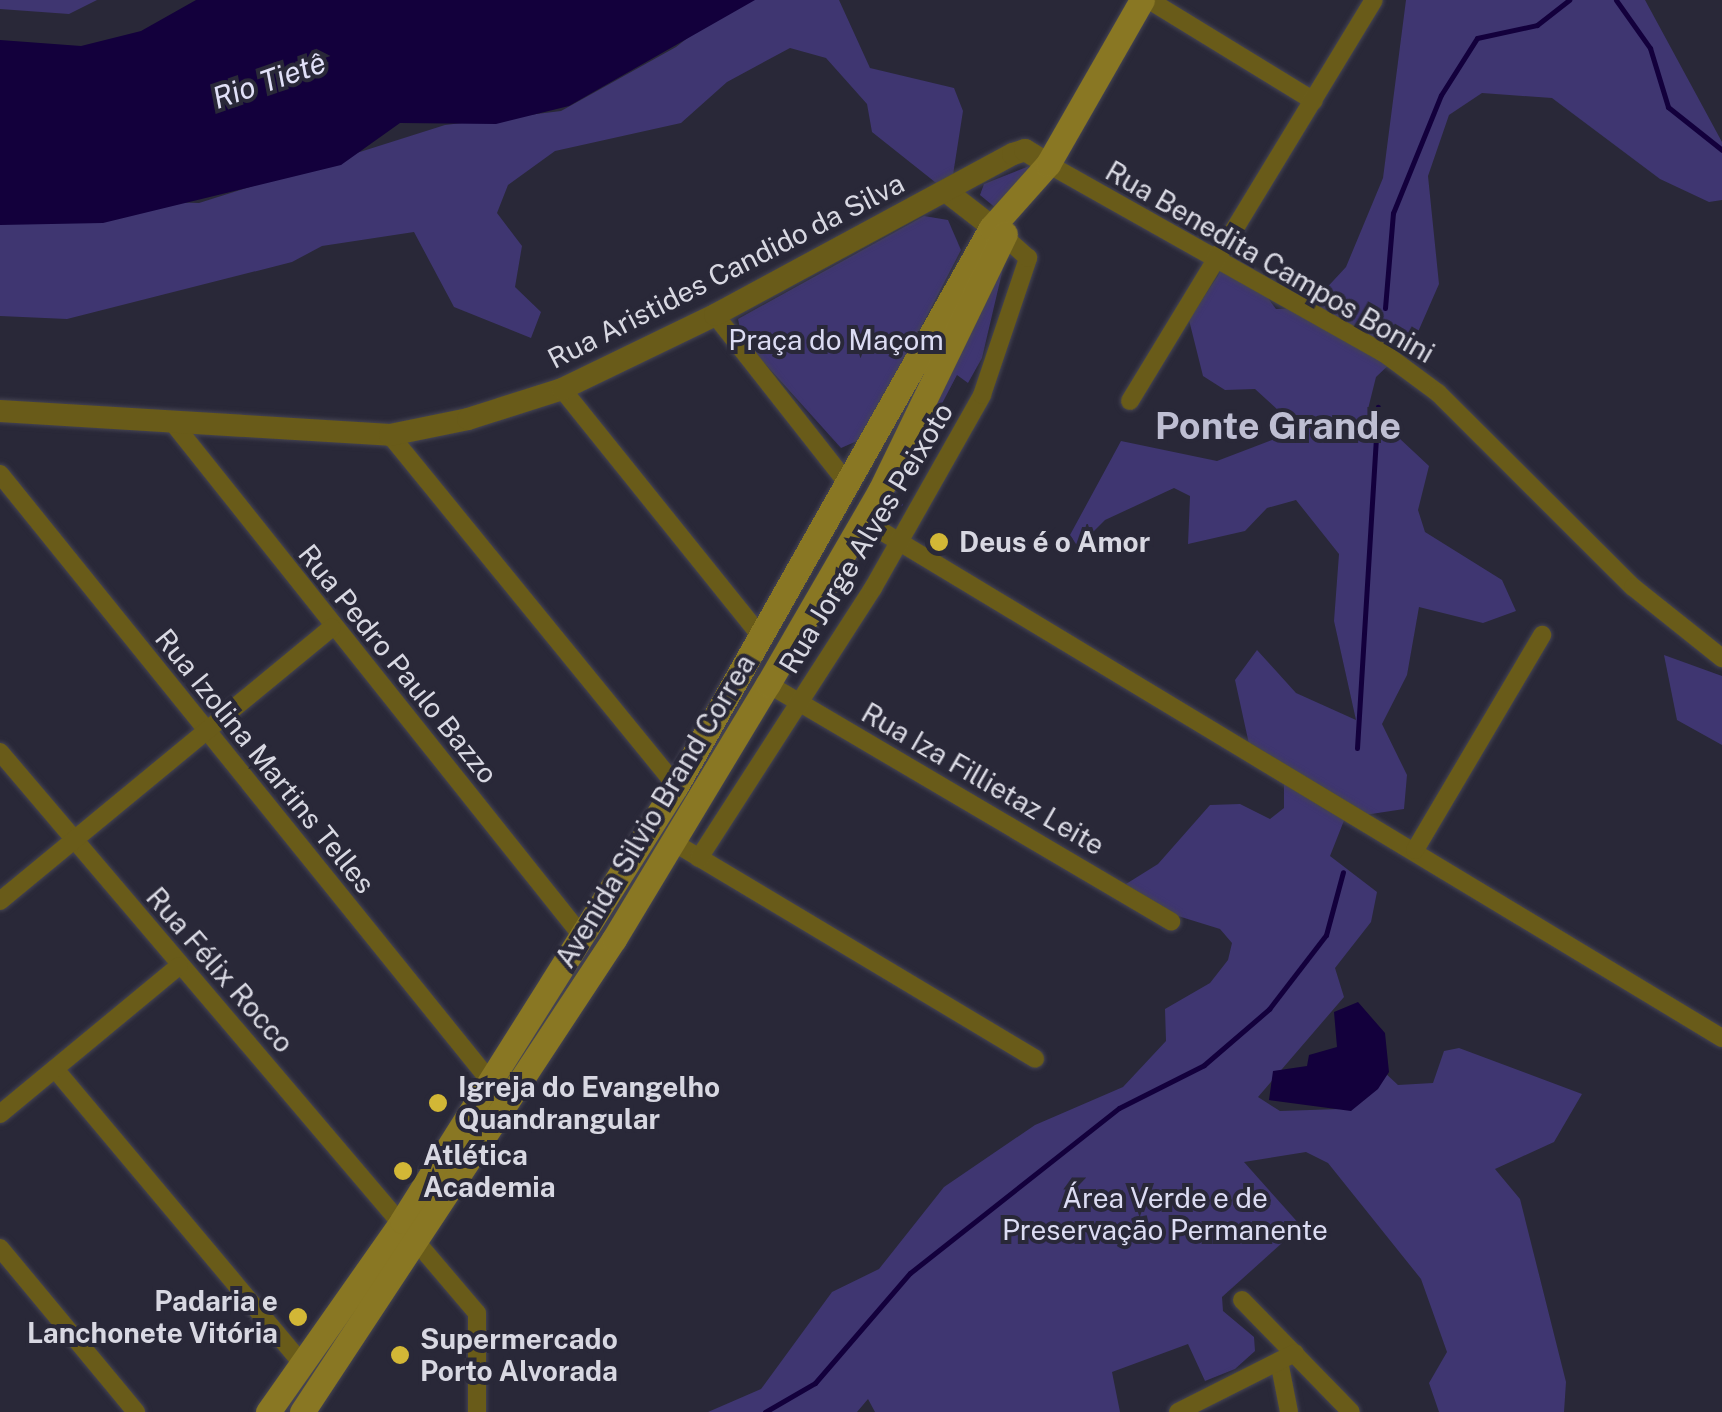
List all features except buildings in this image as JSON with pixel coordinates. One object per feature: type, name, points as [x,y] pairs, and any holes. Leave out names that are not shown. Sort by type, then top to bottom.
[{"type":"main road","points":[[1002,227],[1048,164],[1142,0]]},
{"type":"main road","name":"Avenida Silvio Brand Correa","points":[[302,1412],[410,1231],[490,1081],[676,786],[1002,227]]},
{"type":"main road","name":"Avenida Silvio Brand Correa","points":[[268,1412],[410,1231],[673,842],[862,520],[1002,227]]},
{"type":"street","points":[[1149,0],[1314,101]]},
{"type":"street","points":[[1130,401],[1219,264],[1374,0]]},
{"type":"street","name":"Rua Aristides Candido da Silva","points":[[0,411],[390,436],[562,389],[715,315],[1025,150],[1048,164]]},
{"type":"street","name":"Rua Benedita Campos Bonini","points":[[1048,164],[1219,264],[1384,353],[1438,394],[1633,588],[1722,658]]},
{"type":"street","points":[[948,192],[1002,227]]},
{"type":"street","name":"Rua Jorge Alves Peixoto","points":[[699,858],[897,545],[982,395],[1028,258],[1002,227]]},
{"type":"street","points":[[715,315],[849,486]]},
{"type":"street","points":[[562,389],[763,639]]},
{"type":"street","name":"Rua Pedro Paulo Bazzo","points":[[173,423],[332,628],[582,936]]},
{"type":"street","points":[[390,436],[676,786]]},
{"type":"street","name":"Rua Izolina Martins Telles","points":[[0,474],[490,1081]]},
{"type":"street","points":[[862,520],[897,545],[1369,822],[1722,1038]]},
{"type":"street","points":[[0,901],[332,628]]},
{"type":"street","points":[[1415,850],[1542,635]]},
{"type":"street","name":"Rua Iza Fillietaz Leite","points":[[768,684],[1171,921]]},
{"type":"street","name":"Rua Félix Rocco","points":[[0,752],[477,1313],[477,1412]]},
{"type":"street","points":[[673,842],[1035,1059]]},
{"type":"street","points":[[0,1114],[179,966]]},
{"type":"street","points":[[56,1069],[303,1365]]},
{"type":"street","points":[[0,1248],[136,1412]]},
{"type":"street","points":[[1242,1300],[1287,1357],[1351,1412]]},
{"type":"street","points":[[1178,1412],[1287,1357]]},
{"type":"street","points":[[1287,1357],[1289,1412]]},
{"type":"green space","points":[[0,0],[97,0],[69,14],[0,9]]},
{"type":"green space","points":[[736,0],[839,0],[870,68],[954,88],[963,111],[950,194],[872,132],[867,104],[826,58],[790,48],[727,82],[681,123],[555,151],[508,185],[497,213],[522,246],[515,287],[541,312],[531,338],[454,307],[414,232],[322,246],[292,262],[67,319],[0,316],[0,197],[199,203],[445,125],[561,111],[676,47]]},
{"type":"green space","name":"Área Verde e de Preservação Permanente","points":[[1406,0],[1645,0],[1722,142],[1722,200],[1709,202],[1660,179],[1552,98],[1482,93],[1449,115],[1428,176],[1439,284],[1414,341],[1376,377],[1368,409],[1429,466],[1418,510],[1425,532],[1502,580],[1516,611],[1483,623],[1419,607],[1407,675],[1382,724],[1407,775],[1404,809],[1345,818],[1330,856],[1377,892],[1371,922],[1335,968],[1344,997],[1258,1097],[1280,1111],[1340,1109],[1383,1071],[1398,1085],[1433,1083],[1444,1051],[1459,1048],[1582,1094],[1554,1142],[1495,1169],[1520,1199],[1566,1382],[1564,1412],[1439,1412],[1429,1383],[1447,1352],[1421,1279],[1328,1163],[1306,1152],[1244,1162],[1301,1226],[1222,1297],[1223,1311],[1254,1337],[1255,1351],[1235,1369],[1205,1381],[1188,1344],[1112,1372],[1120,1412],[875,1412],[868,1399],[857,1412],[708,1412],[761,1389],[832,1292],[879,1269],[944,1187],[1035,1125],[1123,1087],[1166,1041],[1165,1009],[1210,983],[1228,960],[1232,943],[1220,929],[1149,907],[1126,884],[1158,864],[1210,805],[1240,804],[1270,819],[1284,808],[1284,778],[1249,744],[1235,680],[1257,650],[1296,693],[1356,720],[1334,621],[1339,554],[1296,500],[1267,508],[1245,531],[1188,544],[1190,496],[1174,488],[1105,520],[1078,547],[1070,535],[1121,441],[1217,461],[1272,440],[1278,410],[1255,389],[1225,390],[1203,376],[1189,320],[1221,271],[1259,286],[1276,309],[1308,308],[1346,267],[1383,178]]},
{"type":"green space","points":[[1032,165],[997,209],[980,195],[984,184]]},
{"type":"green space","name":"Praça do Maçom","points":[[924,216],[948,220],[961,250],[864,438],[841,448],[742,338],[738,319]]},
{"type":"green space","points":[[1004,264],[982,358],[968,383],[957,375],[895,493],[903,505],[883,520],[880,512]]},
{"type":"green space","points":[[1664,655],[1722,676],[1722,745],[1677,720]]},
{"type":"water","name":"Rio Tietê","points":[[196,0],[755,0],[569,106],[496,124],[400,123],[341,165],[103,223],[0,225],[0,40],[81,46],[141,31]]},
{"type":"water","points":[[1358,1002],[1385,1033],[1389,1072],[1378,1089],[1351,1111],[1269,1100],[1273,1071],[1307,1066],[1309,1055],[1337,1047],[1334,1012]]},
{"type":"waterway","points":[[1385,308],[1393,213],[1441,95],[1477,38],[1537,25],[1569,0]]},
{"type":"waterway","points":[[1616,0],[1650,48],[1668,107],[1722,150]]},
{"type":"waterway","points":[[1357,748],[1378,407]]},
{"type":"waterway","points":[[765,1412],[815,1383],[910,1273],[1119,1108],[1204,1065],[1269,1009],[1326,935],[1343,872]]},
{"type":"place","name":"Deus é o Amor","points":[[939,542]]},
{"type":"place","name":"Igreja do Evangelho Quandrangular","points":[[438,1103]]},
{"type":"place","name":"Atlética Academia","points":[[403,1171]]},
{"type":"place","name":"Padaria e Lanchonete Vitória","points":[[298,1317]]},
{"type":"place","name":"Supermercado Porto Alvorada","points":[[400,1355]]},
{"type":"district","name":"Ponte Grande","points":[[1278,426]]}]
